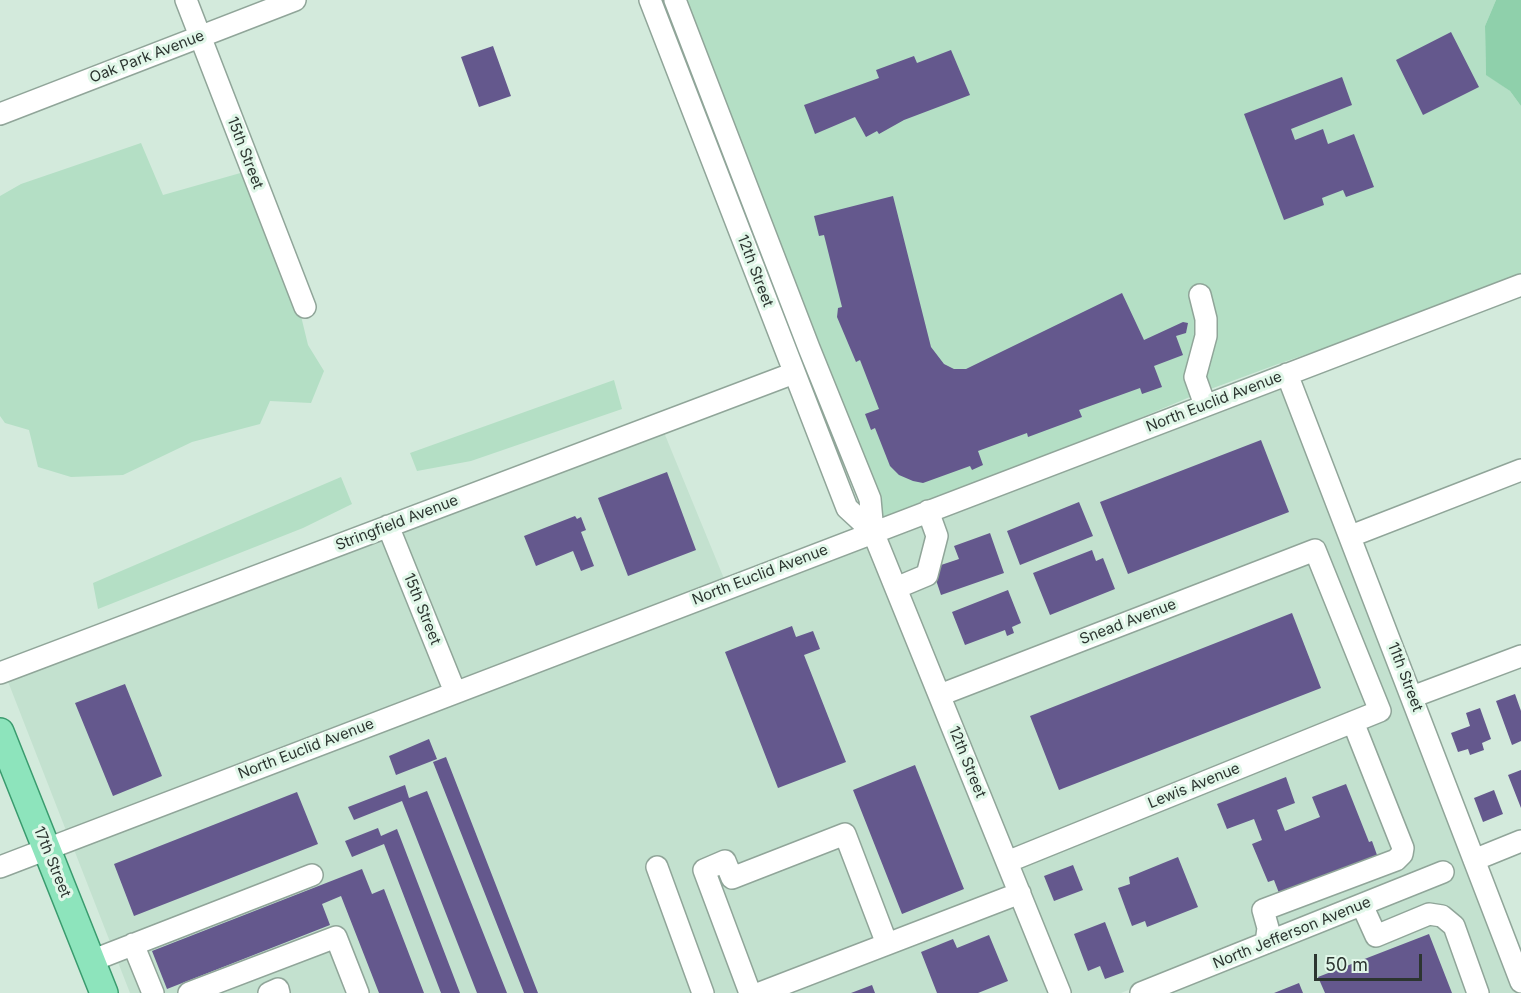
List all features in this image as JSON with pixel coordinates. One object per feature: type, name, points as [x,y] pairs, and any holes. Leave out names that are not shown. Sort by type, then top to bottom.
[{"type":"main road","name":"17th Street","points":[[0,732],[104,993]]},
{"type":"street","name":"15th Street","points":[[186,0],[305,307]]},
{"type":"street","name":"Oak Park Avenue","points":[[0,114],[295,0]]},
{"type":"street","name":"12th Street","points":[[650,0],[847,508],[873,532]]},
{"type":"street","name":"12th Street","points":[[675,0],[808,348],[870,499],[873,532],[1060,993]]},
{"type":"street","name":"North Euclid Avenue","points":[[0,867],[1521,285]]},
{"type":"street","points":[[1200,295],[1206,319],[1206,336],[1195,377],[1205,405]]},
{"type":"street","name":"Stringfield Avenue","points":[[0,673],[794,373]]},
{"type":"street","name":"11th Street","points":[[1287,374],[1521,982]]},
{"type":"street","points":[[1351,536],[1521,470]]},
{"type":"street","points":[[896,588],[927,575],[937,536],[928,511]]},
{"type":"street","name":"15th Street","points":[[388,526],[455,692]]},
{"type":"street","name":"Snead Avenue","points":[[940,694],[1315,550],[1380,711]]},
{"type":"street","points":[[1412,697],[1521,656]]},
{"type":"street","name":"Lewis Avenue","points":[[1007,862],[1380,711]]},
{"type":"street","points":[[1266,943],[1268,928],[1263,910],[1396,860],[1402,854],[1403,848],[1353,722]]},
{"type":"street","points":[[750,993],[704,870],[725,861],[732,879],[845,834],[887,944]]},
{"type":"street","points":[[1474,860],[1521,842]]},
{"type":"street","points":[[657,867],[704,993]]},
{"type":"street","name":"North Jefferson Avenue","points":[[1141,993],[1443,872]]},
{"type":"street","points":[[90,960],[312,875]]},
{"type":"street","points":[[1402,889],[1414,921]]},
{"type":"street","points":[[760,993],[1020,893]]},
{"type":"street","points":[[1362,905],[1376,936],[1429,914],[1442,916],[1454,926],[1478,993]]},
{"type":"street","points":[[189,993],[336,937],[358,993]]},
{"type":"street","points":[[133,944],[153,993]]},
{"type":"street","points":[[268,993],[278,989],[279,993]]},
{"type":"shaded area","points":[[684,0],[1496,0],[1485,26],[1486,74],[1510,91],[1521,106],[1521,277],[1197,394],[1031,464],[881,522]]},
{"type":"shaded area","points":[[1496,0],[1521,0],[1521,106],[1510,91],[1486,75],[1485,26]]},
{"type":"shaded area","points":[[141,143],[163,195],[244,172],[301,316],[308,345],[324,371],[311,403],[270,401],[260,424],[192,442],[123,475],[71,477],[38,467],[29,430],[5,423],[0,416],[0,196],[21,184]]},
{"type":"shaded area","points":[[614,380],[622,409],[471,461],[417,471],[410,453]]},
{"type":"shaded area","points":[[1281,384],[1343,539],[1516,993],[1161,993],[1453,876],[1447,862],[1121,993],[1069,993],[1018,866],[1391,714],[1385,701],[1012,852],[951,699],[1326,553],[1321,540],[945,685],[884,536]]},
{"type":"shaded area","points":[[663,430],[725,581],[460,682],[399,530]]},
{"type":"shaded area","points":[[341,477],[352,504],[303,528],[98,609],[93,583]]},
{"type":"shaded area","points":[[383,536],[444,688],[67,833],[7,679]]},
{"type":"shaded area","points":[[868,542],[1051,993],[130,993],[73,847]]},
{"type":"building","points":[[1451,32],[1479,87],[1423,115],[1396,60]]},
{"type":"building","points":[[493,46],[511,96],[479,107],[461,57]]},
{"type":"building","points":[[951,50],[970,95],[904,120],[879,134],[877,131],[866,137],[855,117],[815,134],[804,105],[879,78],[876,70],[914,56],[917,63]]},
{"type":"building","points":[[1342,77],[1352,105],[1291,129],[1295,140],[1323,129],[1328,144],[1354,134],[1374,187],[1346,197],[1343,190],[1322,198],[1324,205],[1284,220],[1244,114]]},
{"type":"building","points":[[893,196],[931,347],[944,364],[954,369],[966,369],[1122,293],[1144,340],[1183,322],[1188,323],[1186,333],[1176,336],[1183,355],[1154,366],[1162,387],[1142,394],[1140,388],[1079,410],[1082,417],[1028,437],[1027,433],[978,451],[983,465],[972,470],[970,466],[923,483],[899,475],[890,466],[875,428],[871,430],[865,414],[879,409],[860,360],[856,362],[837,317],[838,308],[842,307],[824,235],[819,236],[814,216]]},
{"type":"building","points":[[1261,440],[1289,512],[1128,574],[1100,502]]},
{"type":"building","points":[[667,472],[696,550],[628,576],[598,498]]},
{"type":"building","points":[[1079,502],[1093,536],[1020,565],[1007,531]]},
{"type":"building","points":[[575,516],[577,519],[581,517],[586,530],[581,532],[594,566],[581,571],[573,551],[536,566],[524,536]]},
{"type":"building","points":[[990,533],[1004,573],[941,595],[932,568],[959,559],[954,546]]},
{"type":"building","points":[[1092,550],[1096,561],[1103,558],[1115,589],[1050,615],[1033,573]]},
{"type":"building","points":[[1008,590],[1021,623],[1012,627],[1014,633],[1007,636],[1005,630],[965,645],[952,612]]},
{"type":"building","points":[[1292,613],[1321,688],[1059,790],[1030,716]]},
{"type":"building","points":[[792,626],[796,637],[813,631],[820,649],[804,655],[846,762],[778,788],[725,652]]},
{"type":"building","points":[[125,684],[162,776],[113,796],[75,703]]},
{"type":"building","points":[[1515,694],[1521,711],[1521,741],[1512,745],[1496,701]]},
{"type":"building","points":[[1480,708],[1491,739],[1482,743],[1484,750],[1470,755],[1468,749],[1458,752],[1451,733],[1470,726],[1466,713]]},
{"type":"building","points":[[429,739],[437,759],[396,775],[389,756]]},
{"type":"building","points":[[446,757],[538,993],[524,993],[433,762]]},
{"type":"building","points":[[915,765],[964,889],[902,914],[853,790]]},
{"type":"building","points":[[1521,770],[1521,808],[1508,775]]},
{"type":"building","points":[[1286,777],[1295,803],[1277,810],[1285,831],[1320,817],[1312,797],[1346,784],[1369,842],[1372,841],[1377,855],[1279,893],[1274,880],[1268,882],[1252,844],[1262,840],[1254,819],[1227,829],[1217,804]]},
{"type":"building","points":[[405,785],[409,798],[427,791],[507,993],[477,993],[402,801],[354,820],[348,807]]},
{"type":"building","points":[[1494,790],[1503,814],[1483,822],[1474,798]]},
{"type":"building","points":[[297,792],[318,844],[134,916],[114,864]]},
{"type":"building","points":[[378,828],[381,836],[397,829],[460,993],[441,993],[384,844],[352,857],[345,841]]},
{"type":"building","points":[[1178,857],[1198,907],[1147,927],[1145,921],[1132,926],[1118,888],[1130,884],[1129,877]]},
{"type":"building","points":[[1073,865],[1083,890],[1054,901],[1044,876]]},
{"type":"building","points":[[362,869],[372,894],[384,889],[424,993],[379,993],[341,896],[322,904],[330,925],[167,989],[152,951]]},
{"type":"building","points":[[1105,922],[1124,972],[1105,979],[1100,966],[1088,971],[1074,934]]},
{"type":"building","points":[[1429,934],[1452,993],[1325,993],[1318,977]]},
{"type":"building","points":[[989,935],[1008,981],[978,993],[937,993],[921,952],[953,939],[957,948]]},
{"type":"building","points":[[1299,983],[1303,993],[1274,993]]},
{"type":"building","points":[[872,985],[875,993],[851,993]]}]
